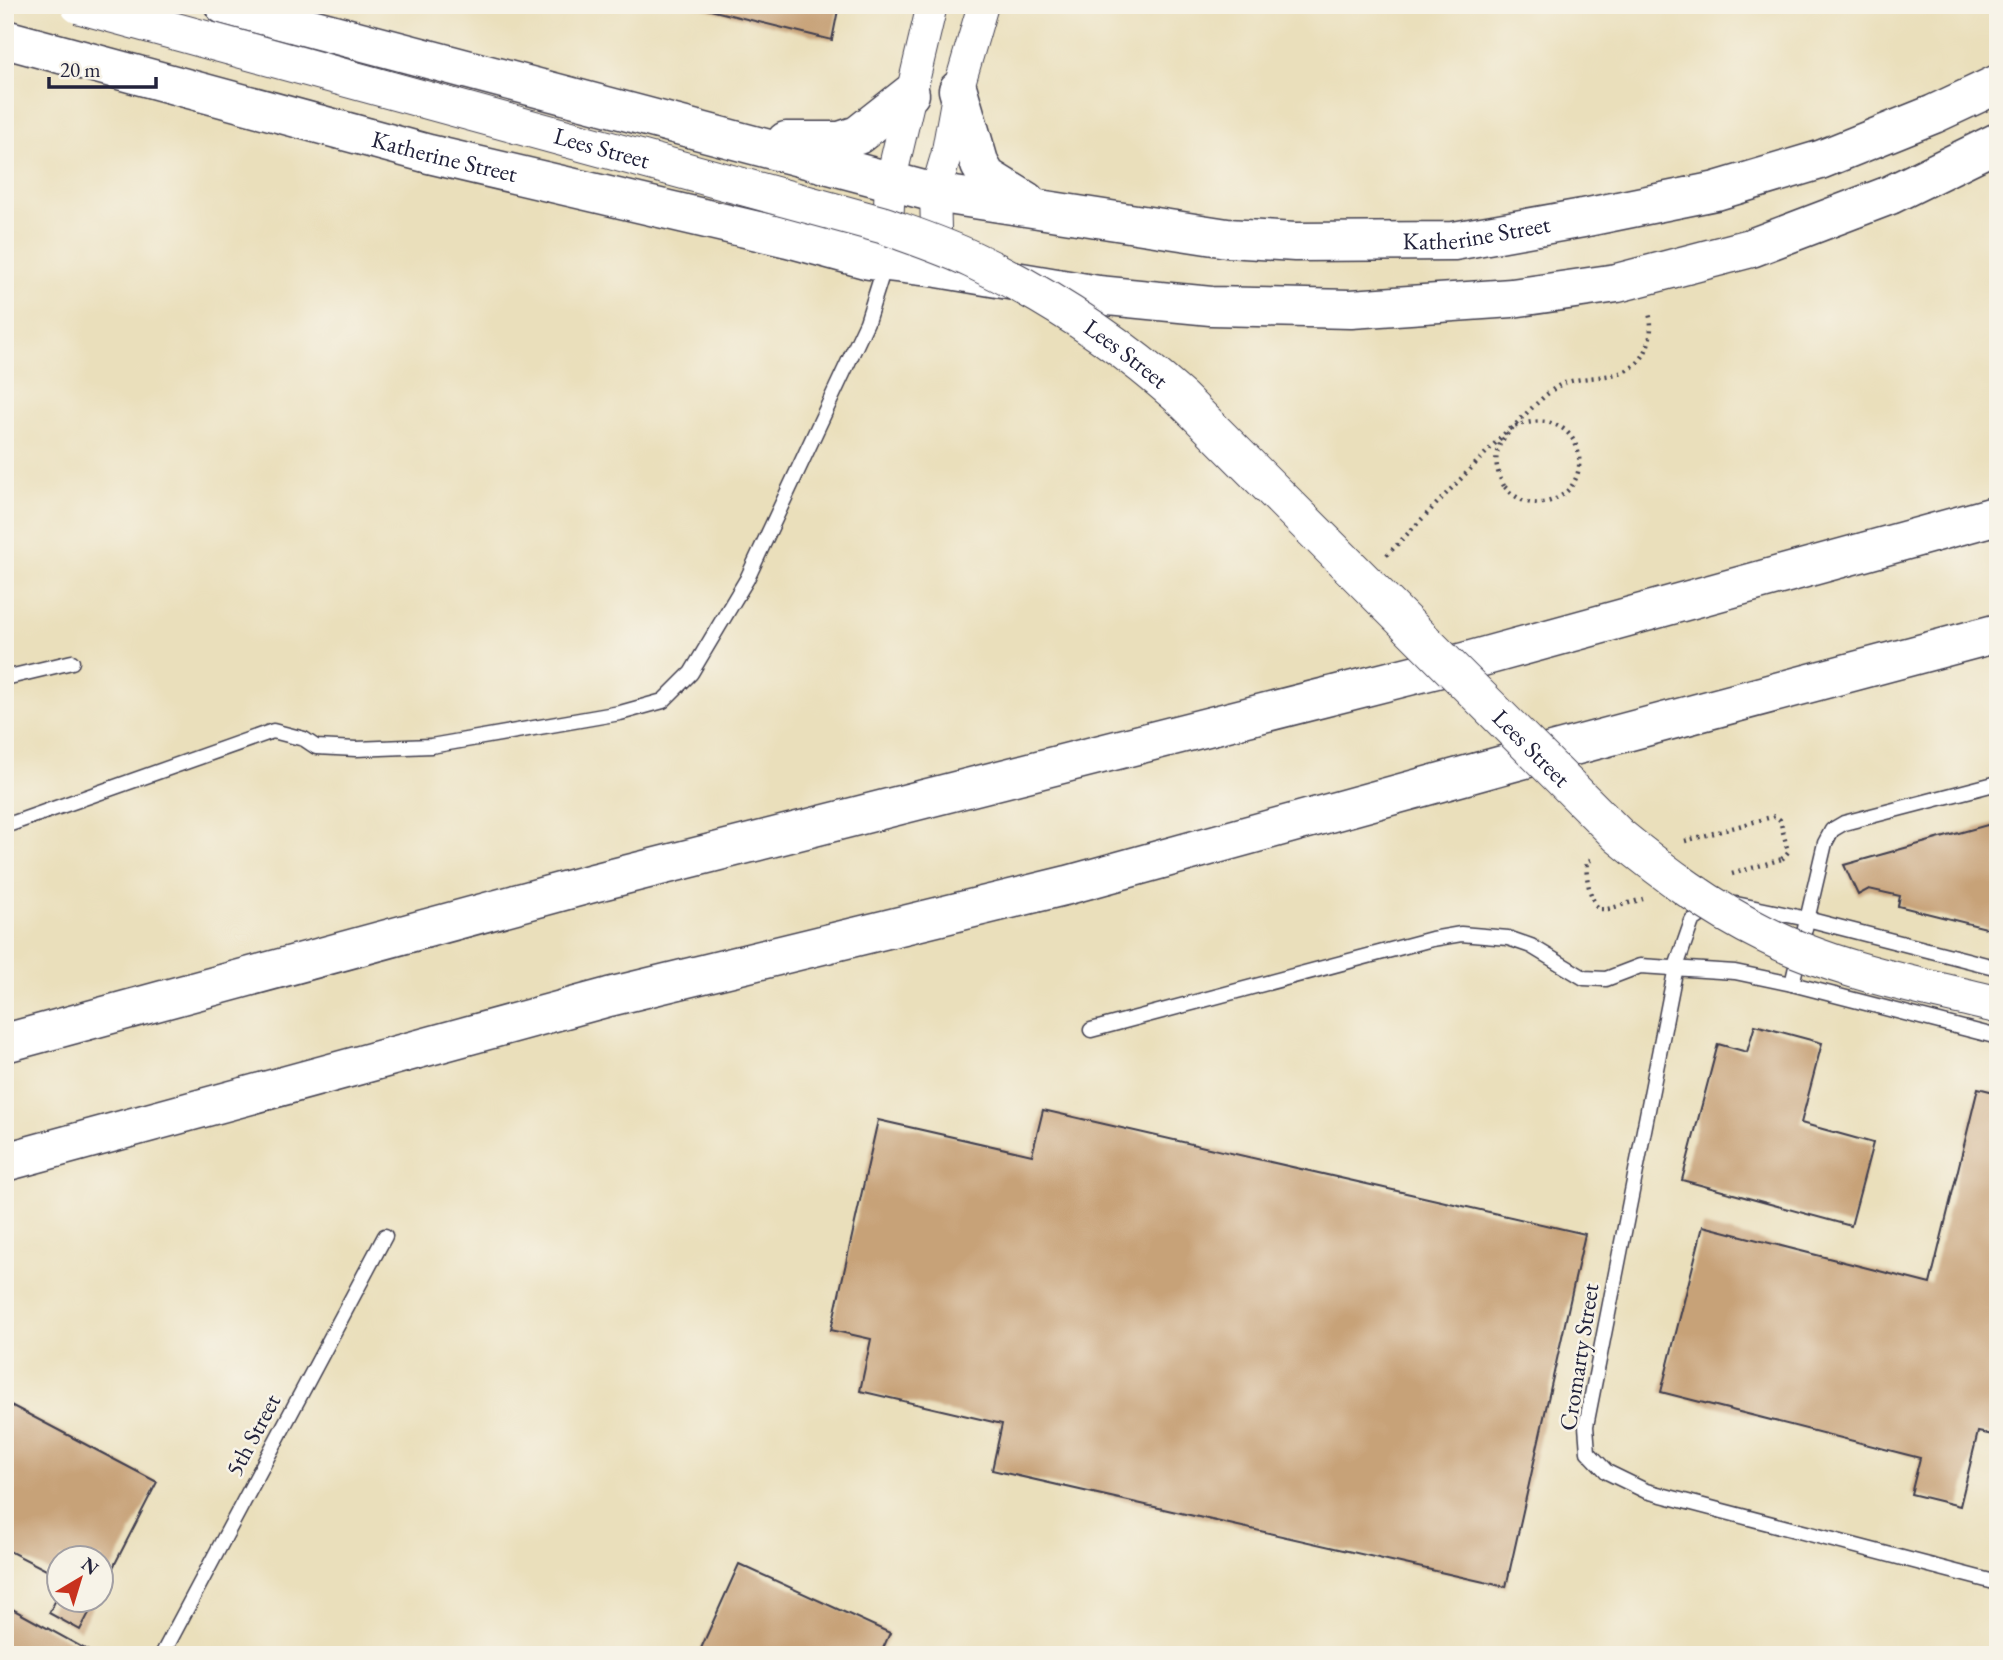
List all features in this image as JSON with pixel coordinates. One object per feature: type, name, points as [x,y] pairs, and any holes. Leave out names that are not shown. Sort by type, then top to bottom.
[{"type":"main road","name":"Katherine Street","points":[[224,5],[890,183],[934,193],[1227,238],[1322,242],[1454,241],[1583,218],[1716,191],[1820,160],[1934,114],[1998,84]]},
{"type":"main road","name":"Katherine Street","points":[[5,38],[429,154],[788,238],[869,260],[938,268],[1098,295],[1272,309],[1351,309],[1511,298],[1617,283],[1751,248],[1890,195],[1998,142]]},
{"type":"main road","points":[[958,90],[980,165],[987,177],[1042,209]]},
{"type":"main road","points":[[718,137],[815,143],[840,141],[859,135],[910,94]]},
{"type":"main road","points":[[5,1043],[579,886],[1478,659],[1998,515]]},
{"type":"main road","points":[[5,1162],[609,996],[1068,885],[1510,763],[1998,633]]},
{"type":"street","name":"Lees Street","points":[[79,5],[883,225],[971,259],[1009,278],[1087,324],[1181,398],[1619,836],[1677,882],[1734,918],[1791,946],[1874,974],[1998,1005]]},
{"type":"street","points":[[887,261],[890,183],[932,5]]},
{"type":"street","points":[[938,268],[934,193],[946,156],[958,90],[983,5]]},
{"type":"lane","points":[[5,826],[273,731],[304,739],[316,747],[356,750],[431,746],[620,713],[663,701],[691,673],[747,579],[867,322],[887,261]]},
{"type":"lane","points":[[5,678],[72,662]]},
{"type":"lane","points":[[1792,984],[1825,843],[1832,830],[1844,823],[1998,783]]},
{"type":"lane","name":"Cromarty Street","points":[[1998,968],[1807,919],[1720,901],[1692,921],[1676,967],[1586,1426],[1588,1452],[1607,1472],[1646,1491],[1998,1583]]},
{"type":"lane","points":[[1091,1030],[1432,939],[1461,934],[1508,938],[1531,946],[1584,978],[1606,979],[1640,966],[1735,972],[1998,1037]]},
{"type":"lane","name":"5th Street","points":[[162,1655],[384,1236]]},
{"type":"path","points":[[1396,565],[1386,555],[1509,429],[1518,425],[1544,421],[1567,432],[1579,456],[1579,469],[1575,481],[1566,493],[1541,504],[1513,496],[1497,473],[1499,445],[1507,435],[1541,399],[1560,384],[1579,379],[1615,376],[1632,367],[1644,355],[1652,328],[1650,314],[1632,279]]},
{"type":"path","points":[[1676,844],[1775,816],[1780,820],[1788,852],[1782,859]]},
{"type":"building","points":[[690,5],[839,5],[832,40]]},
{"type":"building","points":[[1998,822],[1998,931],[1898,906],[1900,896],[1869,889],[1858,895],[1844,865]]},
{"type":"building","points":[[1755,1025],[1822,1043],[1801,1123],[1873,1143],[1851,1226],[1682,1180],[1718,1044],[1747,1052]]},
{"type":"building","points":[[1978,1088],[1998,1093],[1998,1436],[1978,1432],[1960,1506],[1911,1494],[1920,1458],[1661,1392],[1703,1226],[1930,1284]]},
{"type":"building","points":[[1043,1110],[1585,1234],[1506,1587],[992,1470],[1002,1424],[860,1391],[871,1339],[831,1330],[878,1120],[1032,1155]]},
{"type":"building","points":[[5,1402],[157,1482],[116,1562],[116,1544],[46,1544],[46,1570],[5,1549]]},
{"type":"building","points":[[739,1564],[890,1633],[880,1655],[698,1655]]},
{"type":"building","points":[[5,1605],[89,1651],[86,1655],[5,1655]]},
{"type":"building","points":[[51,1614],[89,1614],[80,1630]]}]
